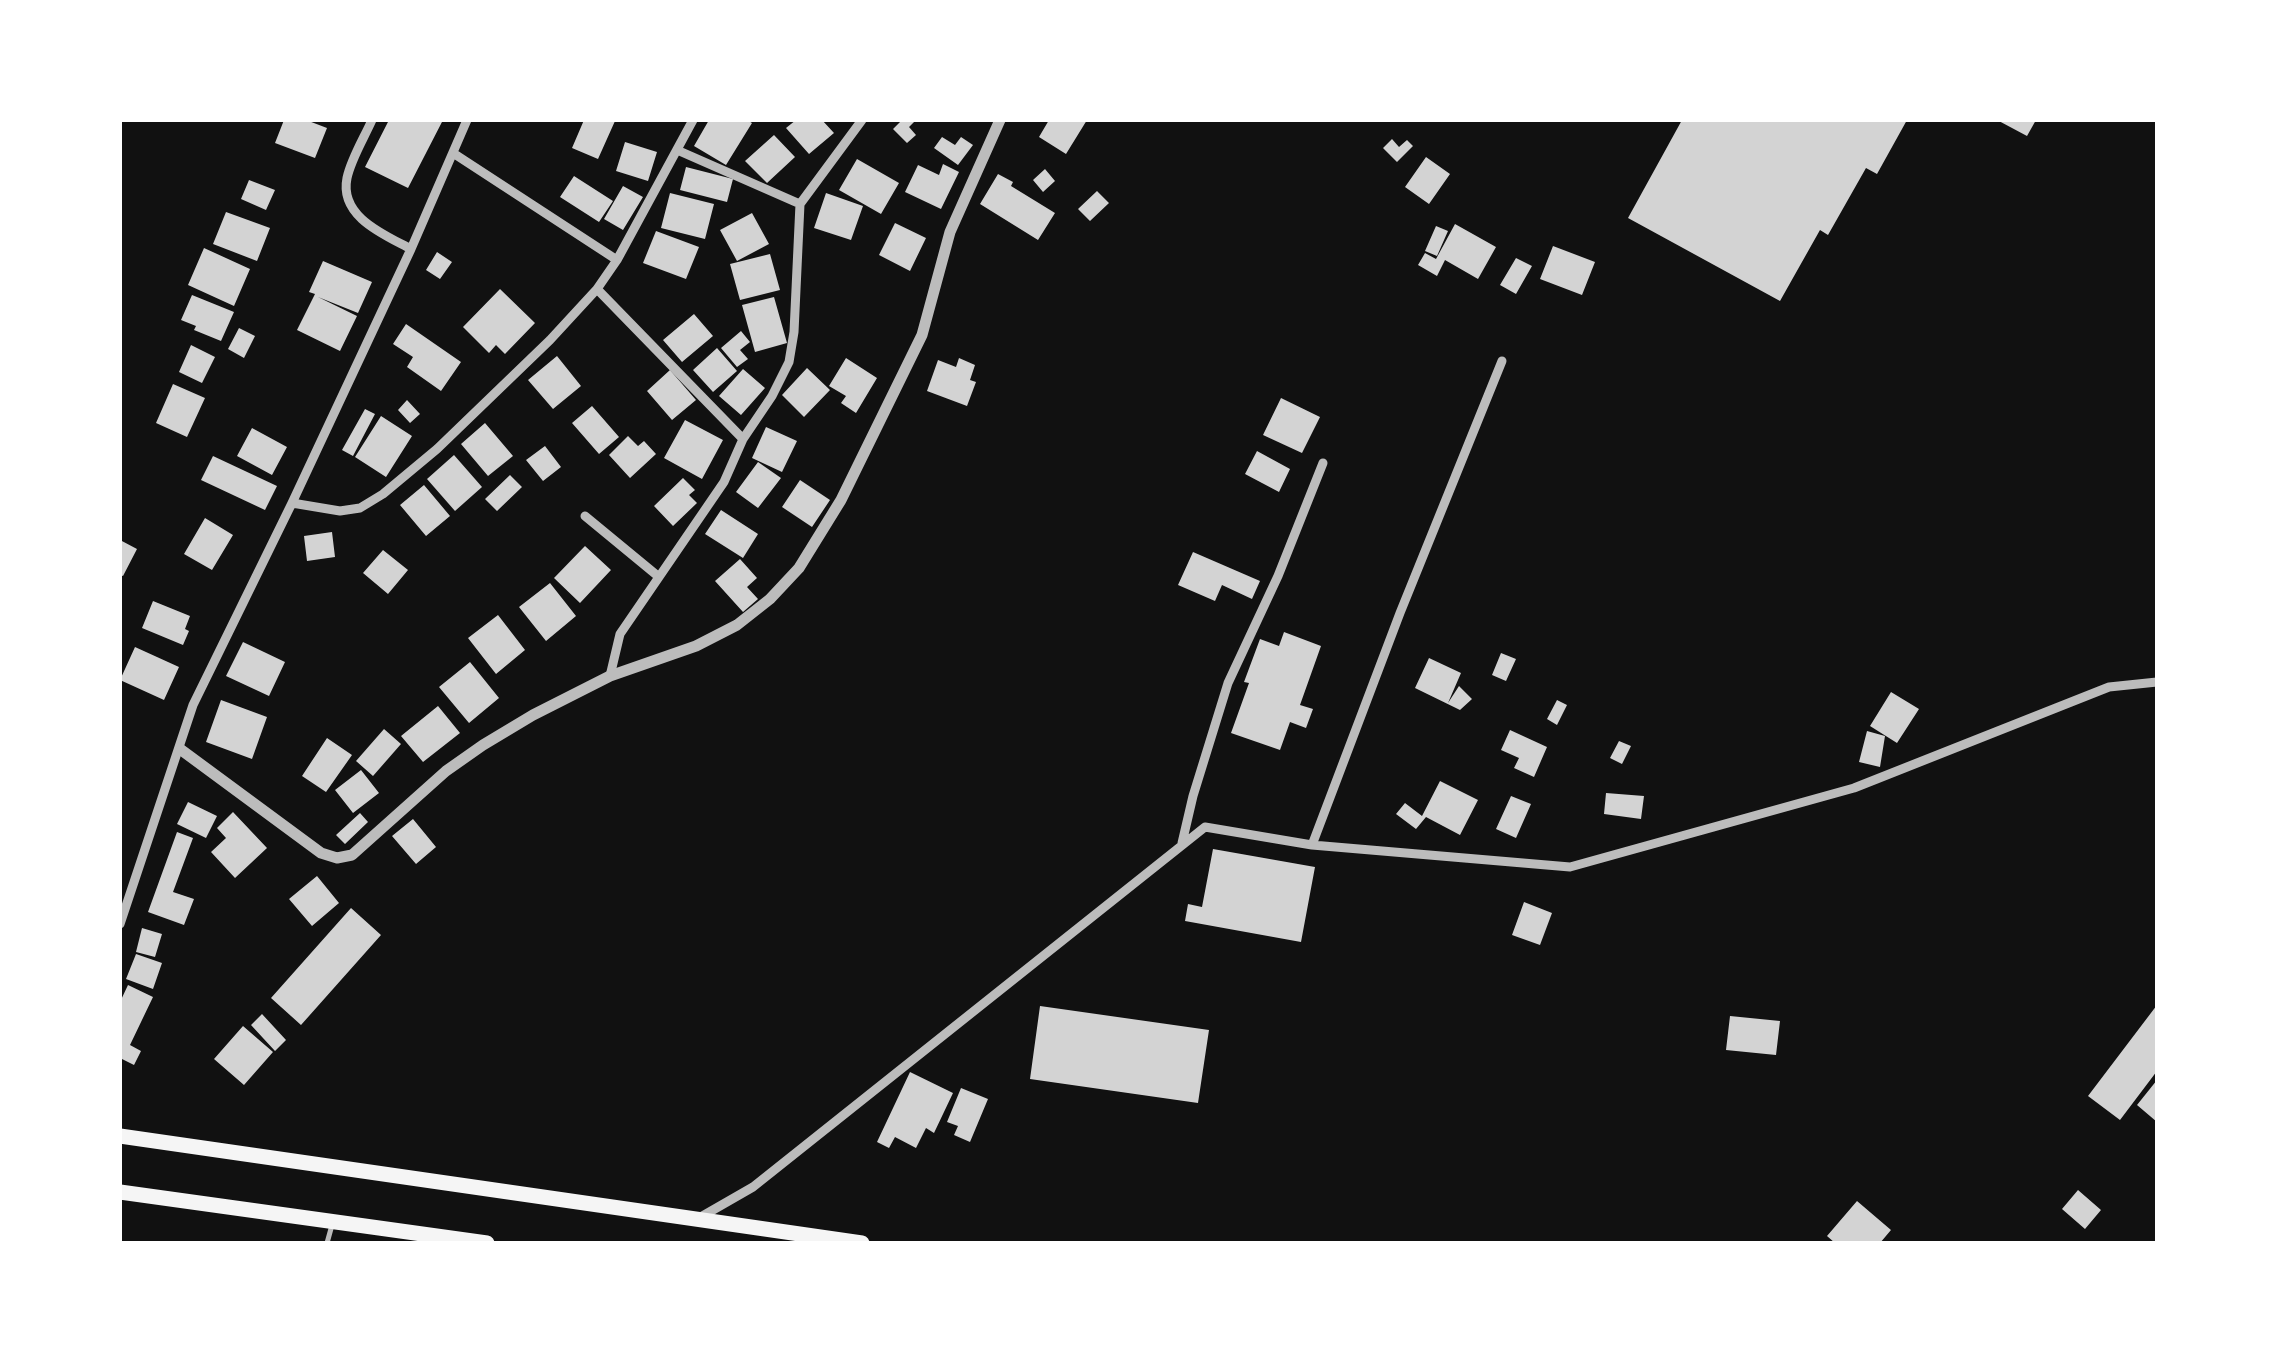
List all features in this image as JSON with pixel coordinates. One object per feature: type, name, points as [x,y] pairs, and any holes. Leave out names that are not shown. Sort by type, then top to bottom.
[{"type":"highway","points":[[120,1136],[862,1243]]},
{"type":"highway","points":[[120,1192],[488,1243]]},
{"type":"street","points":[[372,120],[347,178],[346,192],[361,218],[411,250]]},
{"type":"street","points":[[120,924],[192,705],[292,504],[467,120]]},
{"type":"street","points":[[292,504],[340,511],[360,508],[384,494],[437,449],[597,289],[617,260],[693,120]]},
{"type":"street","points":[[610,676],[620,634],[724,482],[743,439],[789,362],[800,204],[862,120]]},
{"type":"street","points":[[180,749],[320,853],[337,858],[352,855],[446,771],[533,715],[610,676],[696,646],[737,625],[770,599],[799,568],[841,500],[922,335],[950,232],[1000,120]]},
{"type":"street","points":[[677,150],[800,204]]},
{"type":"street","points":[[453,153],[617,260]]},
{"type":"street","points":[[597,289],[743,439]]},
{"type":"street","points":[[1312,845],[1502,361]]},
{"type":"street","points":[[1182,843],[1228,683],[1278,576],[1324,462]]},
{"type":"street","points":[[585,516],[659,577]]},
{"type":"street","points":[[696,1219],[753,1187],[1205,828],[1312,845],[1570,867],[1854,788],[2108,687],[2157,682]]},
{"type":"lane","points":[[327,1243],[333,1222]]},
{"type":"building","points":[[284,120],[306,120],[327,128],[315,158],[275,143]]},
{"type":"building","points":[[389,120],[443,120],[408,188],[365,167]]},
{"type":"building","points":[[584,120],[615,121],[598,159],[572,148]]},
{"type":"building","points":[[709,120],[752,123],[726,165],[694,146]]},
{"type":"building","points":[[796,120],[822,120],[834,133],[809,154],[786,128]]},
{"type":"building","points":[[902,120],[916,120],[909,127],[916,135],[907,143],[893,129]]},
{"type":"building","points":[[1049,120],[1087,120],[1066,154],[1039,137]]},
{"type":"building","points":[[1682,120],[1907,120],[1877,174],[1866,168],[1828,235],[1820,230],[1780,301],[1628,218]]},
{"type":"building","points":[[1997,120],[2036,120],[2027,136]]},
{"type":"building","points":[[774,135],[795,157],[767,183],[745,161]]},
{"type":"building","points":[[942,137],[955,145],[961,137],[973,145],[958,165],[934,148]]},
{"type":"building","points":[[1392,139],[1399,147],[1407,140],[1413,146],[1397,162],[1383,148]]},
{"type":"building","points":[[625,142],[657,152],[648,181],[616,171]]},
{"type":"building","points":[[1426,157],[1450,174],[1429,204],[1405,187]]},
{"type":"building","points":[[857,159],[899,183],[881,214],[839,190]]},
{"type":"building","points":[[943,164],[959,172],[941,209],[905,192],[918,165],[939,175]]},
{"type":"building","points":[[686,167],[733,179],[727,202],[680,190]]},
{"type":"building","points":[[1045,169],[1055,181],[1043,192],[1033,180]]},
{"type":"building","points":[[998,174],[1055,213],[1038,240],[980,204]]},
{"type":"building","points":[[574,176],[613,201],[599,222],[560,197]]},
{"type":"building","points":[[249,180],[275,190],[266,210],[241,199]]},
{"type":"building","points":[[623,186],[643,197],[623,230],[604,219]]},
{"type":"building","points":[[1097,191],[1109,203],[1090,221],[1078,209]]},
{"type":"building","points":[[670,193],[714,204],[705,239],[661,228]]},
{"type":"building","points":[[826,193],[863,206],[851,240],[814,228]]},
{"type":"building","points":[[226,212],[270,228],[257,261],[213,244]]},
{"type":"building","points":[[752,213],[769,244],[737,261],[720,230]]},
{"type":"building","points":[[895,223],[926,238],[910,271],[879,255]]},
{"type":"building","points":[[1455,224],[1496,247],[1478,279],[1445,260],[1437,276],[1418,265],[1425,253],[1436,259]]},
{"type":"building","points":[[1436,226],[1448,231],[1437,256],[1425,251]]},
{"type":"building","points":[[656,231],[699,247],[686,279],[643,263]]},
{"type":"building","points":[[1553,246],[1595,262],[1582,295],[1540,279]]},
{"type":"building","points":[[204,248],[250,269],[234,306],[188,285]]},
{"type":"building","points":[[437,252],[452,262],[440,279],[426,270]]},
{"type":"building","points":[[770,254],[780,290],[740,300],[730,264]]},
{"type":"building","points":[[1516,258],[1532,266],[1516,294],[1500,285]]},
{"type":"building","points":[[323,261],[372,282],[358,313],[318,297],[357,316],[340,351],[297,330],[315,294],[309,292]]},
{"type":"building","points":[[500,289],[535,323],[505,354],[496,345],[489,353],[463,327]]},
{"type":"building","points":[[192,295],[234,312],[221,341],[181,320]]},
{"type":"building","points":[[774,297],[787,343],[755,352],[742,305]]},
{"type":"building","points":[[694,314],[713,336],[682,362],[663,340]]},
{"type":"building","points":[[406,324],[461,362],[441,391],[407,367],[413,357],[393,344]]},
{"type":"building","points":[[239,328],[255,336],[244,358],[228,349]]},
{"type":"building","points":[[741,331],[750,342],[740,350],[748,359],[737,367],[721,348]]},
{"type":"building","points":[[191,345],[215,357],[202,383],[179,372]]},
{"type":"building","points":[[717,348],[737,371],[713,392],[693,370]]},
{"type":"building","points":[[557,356],[581,386],[553,409],[528,380]]},
{"type":"building","points":[[846,358],[877,378],[856,413],[841,403],[846,396],[829,386]]},
{"type":"building","points":[[959,358],[975,365],[970,380],[976,382],[967,406],[927,391],[938,360],[956,367]]},
{"type":"building","points":[[807,368],[830,390],[804,417],[782,395]]},
{"type":"building","points":[[743,369],[765,388],[741,415],[719,396]]},
{"type":"building","points":[[670,370],[696,400],[672,420],[647,391]]},
{"type":"building","points":[[173,384],[205,398],[187,437],[156,423]]},
{"type":"building","points":[[1281,398],[1320,417],[1302,453],[1263,435]]},
{"type":"building","points":[[407,400],[420,414],[410,423],[398,410]]},
{"type":"building","points":[[592,406],[619,437],[599,454],[572,423]]},
{"type":"building","points":[[365,409],[375,414],[353,456],[342,450]]},
{"type":"building","points":[[381,416],[412,436],[386,477],[355,457]]},
{"type":"building","points":[[685,420],[723,440],[702,479],[664,458]]},
{"type":"building","points":[[485,423],[513,456],[488,476],[461,444]]},
{"type":"building","points":[[766,427],[797,441],[782,472],[752,458]]},
{"type":"building","points":[[252,428],[287,447],[272,475],[237,456]]},
{"type":"building","points":[[628,436],[638,446],[644,441],[656,454],[630,478],[609,455]]},
{"type":"building","points":[[545,446],[561,467],[543,481],[526,460]]},
{"type":"building","points":[[1257,451],[1290,469],[1279,492],[1245,474]]},
{"type":"building","points":[[454,455],[482,487],[455,511],[427,479]]},
{"type":"building","points":[[213,456],[277,486],[265,510],[201,480]]},
{"type":"building","points":[[758,462],[781,478],[758,508],[736,492]]},
{"type":"building","points":[[510,475],[522,487],[497,511],[485,499]]},
{"type":"building","points":[[683,478],[695,490],[689,495],[697,503],[673,526],[654,506]]},
{"type":"building","points":[[800,480],[830,500],[812,527],[782,507]]},
{"type":"building","points":[[424,485],[450,516],[426,536],[400,505]]},
{"type":"building","points":[[721,510],[758,534],[743,558],[705,534]]},
{"type":"building","points":[[205,518],[233,535],[212,570],[184,554]]},
{"type":"building","points":[[332,532],[335,557],[307,561],[304,536]]},
{"type":"building","points":[[120,540],[137,549],[123,576],[120,575]]},
{"type":"building","points":[[585,546],[611,570],[580,603],[554,578]]},
{"type":"building","points":[[383,550],[408,570],[388,594],[363,573]]},
{"type":"building","points":[[1193,552],[1260,581],[1252,599],[1222,585],[1215,601],[1178,585]]},
{"type":"building","points":[[740,559],[757,578],[747,587],[758,599],[743,612],[715,581]]},
{"type":"building","points":[[550,583],[576,616],[546,641],[519,607]]},
{"type":"building","points":[[153,601],[190,616],[183,645],[142,628]]},
{"type":"building","points":[[498,615],[525,650],[496,674],[468,638]]},
{"type":"building","points":[[1284,632],[1321,646],[1300,705],[1313,709],[1306,728],[1290,722],[1280,750],[1231,733],[1260,639],[1279,646]]},
{"type":"building","points":[[243,642],[285,662],[269,696],[226,676]]},
{"type":"building","points":[[135,647],[179,667],[164,700],[120,680]]},
{"type":"building","points":[[1501,653],[1516,659],[1506,681],[1492,675]]},
{"type":"building","points":[[1429,658],[1461,673],[1448,703],[1459,686],[1472,699],[1460,710],[1415,688]]},
{"type":"building","points":[[470,662],[499,698],[469,723],[439,687]]},
{"type":"building","points":[[1891,692],[1919,709],[1897,743],[1870,726]]},
{"type":"building","points":[[221,700],[267,717],[252,759],[206,742]]},
{"type":"building","points":[[1557,700],[1567,705],[1557,725],[1547,719]]},
{"type":"building","points":[[438,706],[460,733],[423,762],[401,736]]},
{"type":"building","points":[[384,729],[401,744],[373,776],[356,761]]},
{"type":"building","points":[[1510,730],[1547,747],[1534,777],[1514,768],[1519,758],[1501,750]]},
{"type":"building","points":[[1867,731],[1885,736],[1880,767],[1859,762]]},
{"type":"building","points":[[327,738],[352,755],[326,792],[302,776]]},
{"type":"building","points":[[1619,741],[1631,746],[1622,764],[1610,758]]},
{"type":"building","points":[[361,770],[379,793],[353,813],[335,790]]},
{"type":"building","points":[[1440,781],[1478,800],[1460,835],[1426,817],[1416,829],[1396,814],[1405,803],[1422,816]]},
{"type":"building","points":[[1606,793],[1644,796],[1641,819],[1604,814]]},
{"type":"building","points":[[1511,796],[1531,804],[1516,838],[1496,829]]},
{"type":"building","points":[[188,802],[217,816],[206,838],[177,824]]},
{"type":"building","points":[[233,812],[267,848],[235,878],[211,852],[226,838],[217,828]]},
{"type":"building","points":[[360,813],[368,822],[345,844],[336,835]]},
{"type":"building","points":[[413,819],[436,847],[416,864],[392,836]]},
{"type":"building","points":[[177,832],[193,838],[173,892],[194,899],[184,925],[148,912]]},
{"type":"building","points":[[1213,849],[1315,867],[1301,942],[1185,921],[1188,904],[1202,907]]},
{"type":"building","points":[[317,876],[339,903],[312,926],[289,899]]},
{"type":"building","points":[[1524,902],[1552,913],[1540,945],[1512,935]]},
{"type":"building","points":[[351,908],[381,935],[301,1025],[271,998]]},
{"type":"building","points":[[142,928],[162,934],[155,957],[136,952]]},
{"type":"building","points":[[136,954],[162,963],[153,989],[126,979]]},
{"type":"building","points":[[128,985],[153,997],[130,1045],[141,1051],[134,1065],[120,1058],[120,1002]]},
{"type":"building","points":[[2157,1005],[2157,1071],[2120,1120],[2088,1096]]},
{"type":"building","points":[[1040,1006],[1209,1030],[1198,1103],[1030,1079]]},
{"type":"building","points":[[262,1014],[286,1040],[275,1051],[251,1025]]},
{"type":"building","points":[[1730,1016],[1780,1021],[1776,1055],[1726,1050]]},
{"type":"building","points":[[243,1026],[273,1052],[244,1085],[214,1059]]},
{"type":"building","points":[[910,1072],[953,1093],[934,1133],[926,1128],[916,1148],[895,1137],[889,1148],[877,1142]]},
{"type":"building","points":[[2157,1080],[2157,1122],[2137,1105]]},
{"type":"building","points":[[961,1088],[988,1099],[970,1142],[954,1135],[958,1126],[947,1122]]},
{"type":"building","points":[[2078,1190],[2101,1210],[2085,1229],[2062,1209]]},
{"type":"building","points":[[1857,1201],[1891,1230],[1880,1243],[1835,1243],[1827,1236]]}]
